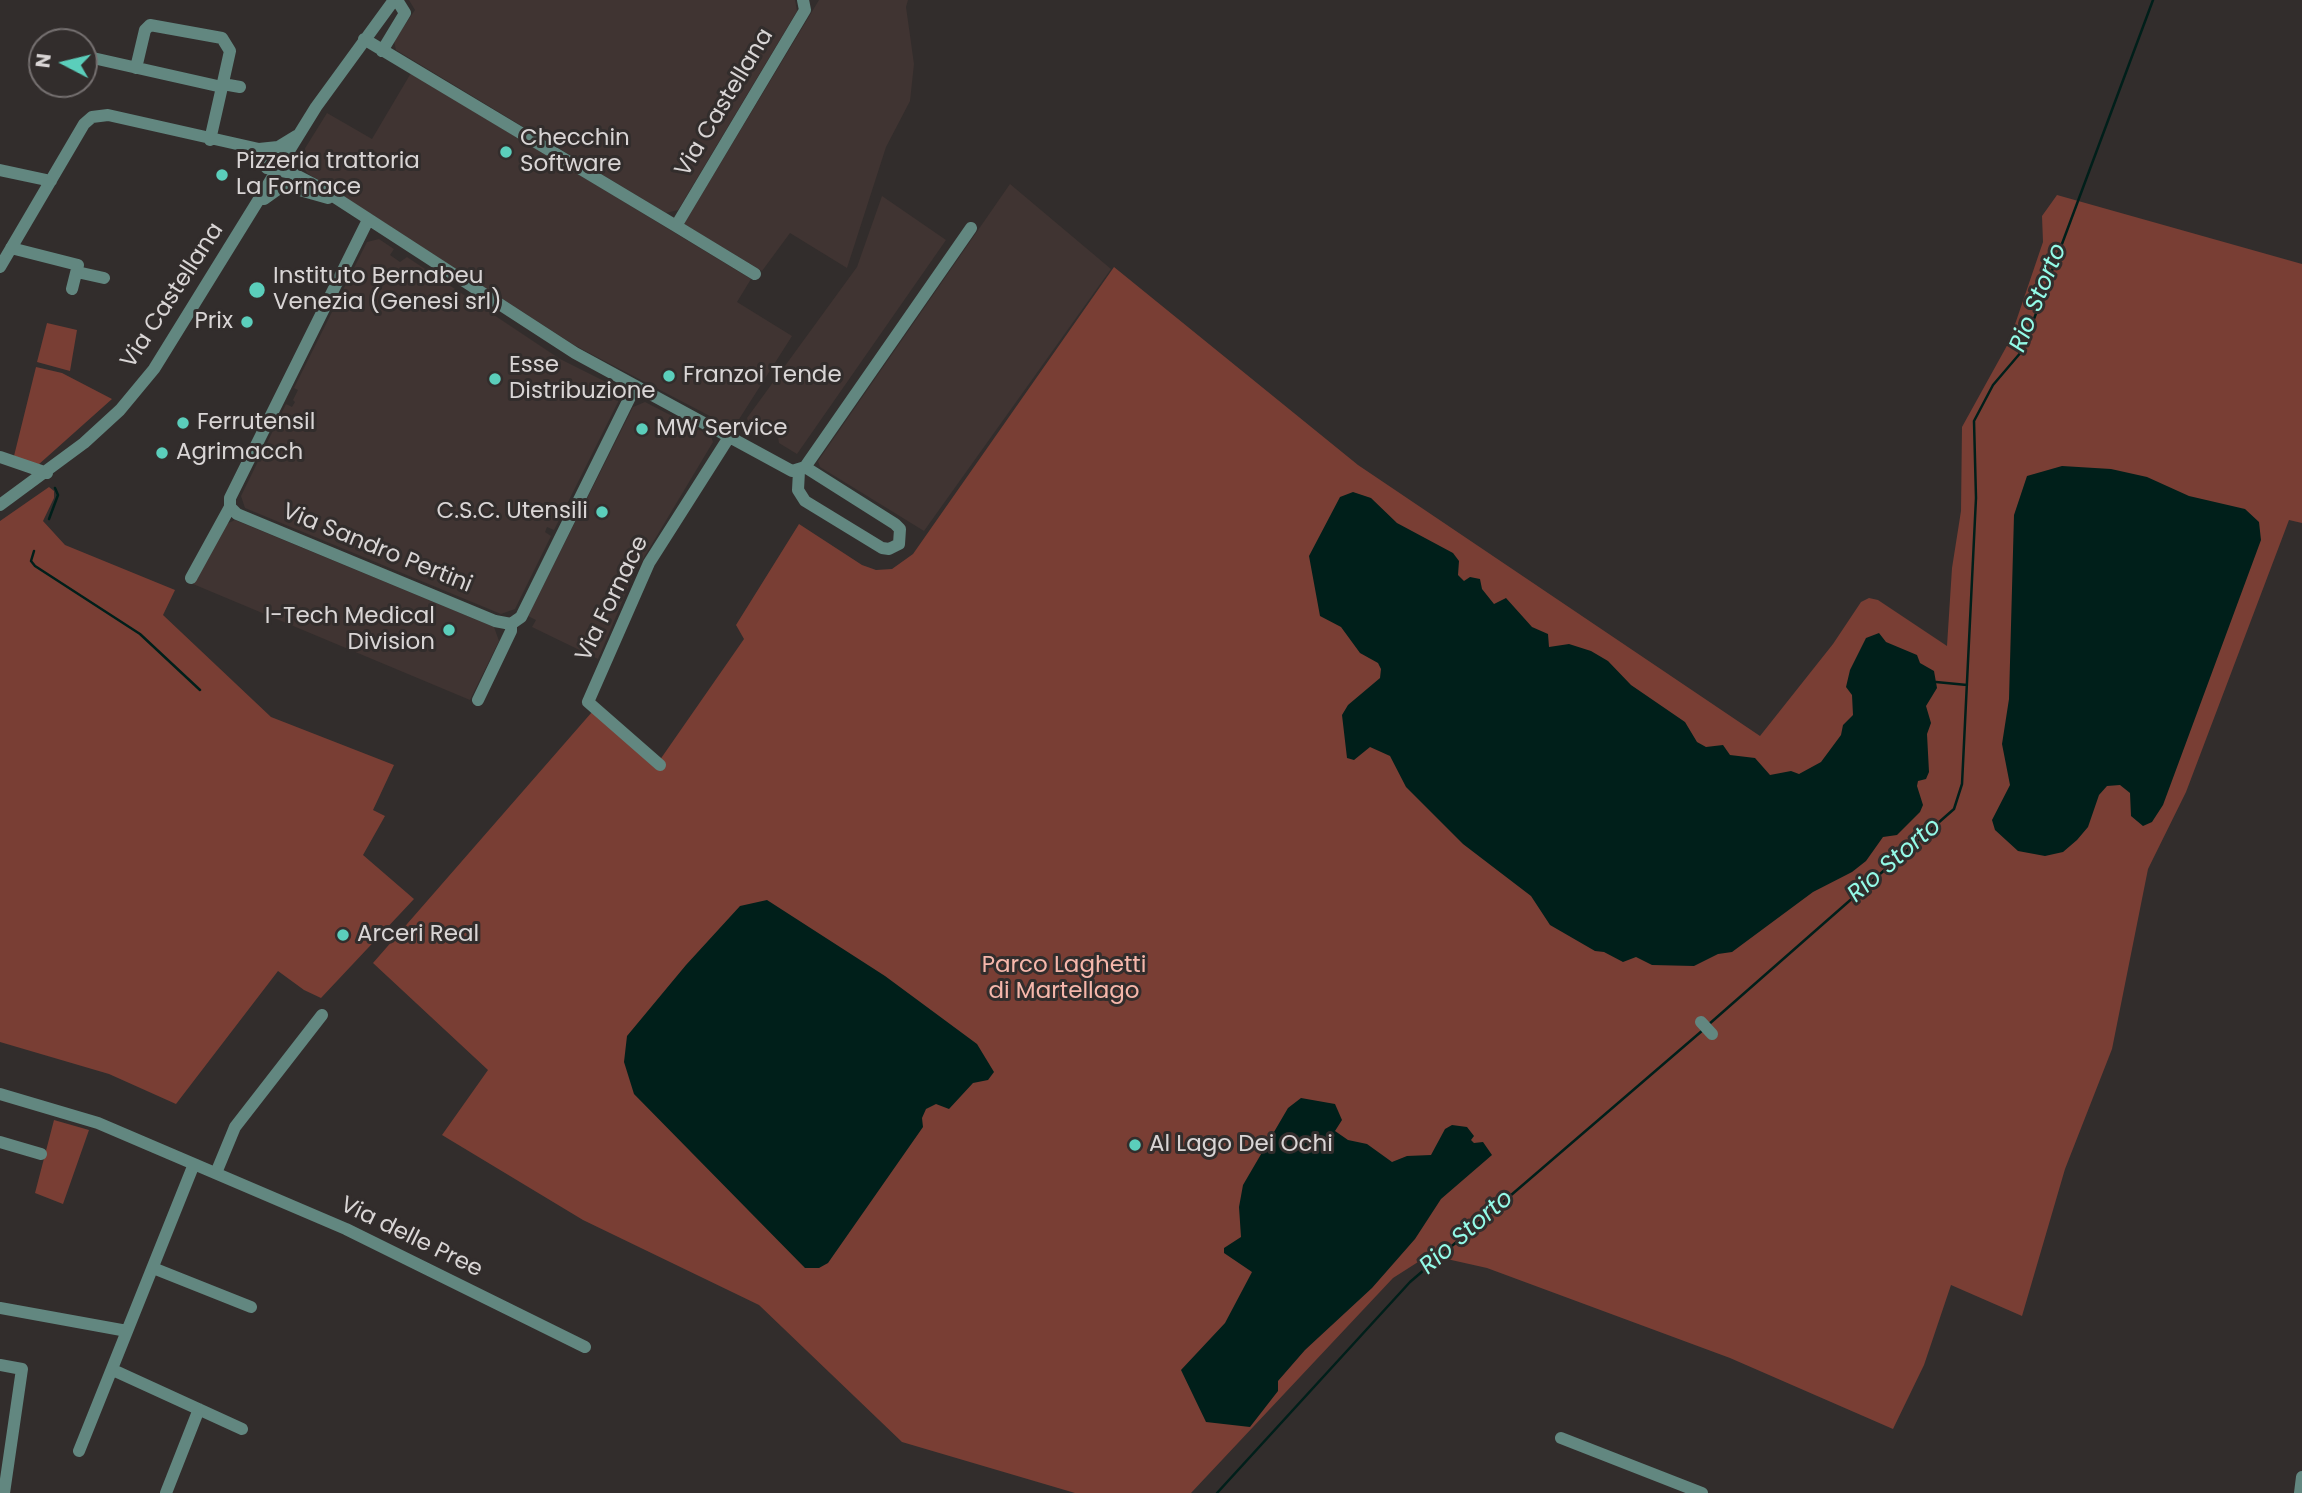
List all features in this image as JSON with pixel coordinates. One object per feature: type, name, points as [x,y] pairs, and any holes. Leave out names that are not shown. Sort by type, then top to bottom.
[{"type":"street","name":"Via Castellana","points":[[0,505],[47,473],[120,410],[154,369],[299,134],[363,39],[395,0]]},
{"type":"street","points":[[382,51],[405,13],[395,0]]},
{"type":"street","name":"Via Castellana","points":[[676,226],[805,10],[803,0]]},
{"type":"street","points":[[136,68],[145,30],[157,24],[222,38],[228,43],[230,51],[210,140]]},
{"type":"street","points":[[363,39],[755,274]]},
{"type":"street","points":[[98,59],[240,87]]},
{"type":"street","points":[[0,267],[84,124],[101,115],[255,153],[278,170],[289,187]]},
{"type":"street","points":[[255,153],[278,147],[299,134]]},
{"type":"street","points":[[296,174],[292,158],[299,134]]},
{"type":"street","points":[[251,212],[260,179],[255,153]]},
{"type":"street","points":[[0,170],[51,181]]},
{"type":"street","points":[[278,170],[296,174],[342,202],[575,353],[635,387],[731,435],[792,471],[802,469],[895,524],[900,531],[899,544],[889,550],[805,501],[798,490],[802,469],[971,228]]},
{"type":"street","points":[[251,212],[272,192],[289,187],[342,202]]},
{"type":"street","points":[[191,578],[230,507],[230,498],[368,220]]},
{"type":"street","points":[[10,248],[78,265],[72,289]]},
{"type":"street","points":[[77,272],[104,278]]},
{"type":"street","points":[[478,700],[511,631],[511,624],[521,617],[635,387]]},
{"type":"street","name":"Via Fornace","points":[[660,765],[588,702],[649,563],[731,435]]},
{"type":"street","points":[[0,457],[47,473]]},
{"type":"street","name":"Via Sandro Pertini","points":[[230,507],[237,514],[495,621],[511,624]]},
{"type":"street","points":[[216,1172],[235,1127],[322,1015]]},
{"type":"street","points":[[1701,1022],[1712,1034]]},
{"type":"street","name":"Via delle Pree","points":[[0,1094],[99,1123],[216,1172],[346,1229],[585,1347]]},
{"type":"street","points":[[0,1142],[41,1154]]},
{"type":"street","points":[[79,1451],[194,1164]]},
{"type":"street","points":[[153,1269],[251,1307]]},
{"type":"street","points":[[0,1308],[127,1331]]},
{"type":"street","points":[[0,1366],[22,1369],[4,1493]]},
{"type":"street","points":[[113,1370],[242,1429]]},
{"type":"street","points":[[166,1493],[199,1409]]},
{"type":"street","points":[[1560,1437],[1702,1493]]},
{"type":"street","points":[[2300,1493],[2302,1477]]},
{"type":"shaded area","points":[[409,0],[795,0],[797,11],[678,210],[666,213],[396,50],[394,41],[415,10]]},
{"type":"shaded area","points":[[819,0],[908,0],[906,7],[914,64],[910,101],[886,147],[847,268],[790,233],[762,271],[684,224]]},
{"type":"shaded area","points":[[411,73],[751,279],[737,302],[792,336],[736,424],[727,425],[574,345],[307,173],[299,158],[327,113],[372,139]]},
{"type":"shaded area","points":[[1010,184],[1111,269],[924,531],[820,467],[818,461]]},
{"type":"shaded area","points":[[882,196],[946,240],[797,454],[779,443],[778,437],[770,432],[764,433],[749,424],[747,418],[857,267]]},
{"type":"shaded area","points":[[379,239],[394,249],[390,255],[400,262],[407,257],[560,359],[614,386],[620,398],[554,530],[547,527],[545,532],[551,536],[515,609],[501,614],[245,508],[241,496],[286,404],[292,407],[295,402],[293,400],[298,390],[294,388],[367,242]]},
{"type":"shaded area","points":[[645,402],[711,436],[713,442],[634,574],[598,659],[532,627],[536,620],[528,616],[633,407]]},
{"type":"shaded area","points":[[235,520],[494,627],[499,641],[470,700],[193,584],[222,526]]},
{"type":"green space","name":"Parco Laghetti di Martellago","points":[[2057,195],[2302,264],[2302,523],[2289,520],[2186,792],[2148,869],[2112,1049],[2065,1169],[2022,1316],[1951,1285],[1924,1365],[1893,1429],[1730,1358],[1487,1268],[1429,1255],[1393,1278],[1191,1493],[1075,1493],[902,1442],[759,1305],[583,1220],[442,1135],[488,1070],[373,963],[592,712],[655,767],[744,639],[736,625],[799,524],[862,565],[876,570],[892,569],[913,554],[1114,267],[1358,465],[1760,736],[1833,644],[1861,602],[1869,598],[1878,600],[1947,646],[1952,568],[1961,511],[1962,427],[2009,342],[2043,242],[2042,216]]},
{"type":"green space","points":[[47,323],[77,330],[70,371],[37,362]]},
{"type":"green space","points":[[36,367],[62,373],[112,399],[38,465],[14,456]]},
{"type":"green space","points":[[49,487],[54,491],[54,498],[43,521],[65,545],[175,590],[163,615],[271,717],[394,765],[373,810],[385,816],[363,855],[414,899],[321,998],[304,990],[278,971],[176,1104],[109,1074],[0,1042],[0,521]]},
{"type":"green space","points":[[54,1120],[89,1130],[63,1204],[35,1193]]},
{"type":"water","points":[[2062,466],[2111,469],[2147,477],[2189,496],[2245,509],[2259,522],[2261,540],[2163,805],[2152,822],[2143,826],[2131,816],[2130,793],[2120,785],[2107,786],[2099,795],[2088,827],[2077,840],[2063,852],[2045,856],[2018,851],[1995,830],[1992,820],[2010,785],[2002,744],[2009,699],[2014,515],[2027,476]]},
{"type":"water","points":[[1353,492],[1371,498],[1397,523],[1453,553],[1459,561],[1458,575],[1464,581],[1470,577],[1480,579],[1482,589],[1494,604],[1506,598],[1532,627],[1548,634],[1549,647],[1569,644],[1591,651],[1608,661],[1631,685],[1685,722],[1697,742],[1706,747],[1723,745],[1730,755],[1755,758],[1770,775],[1791,771],[1799,774],[1821,762],[1841,735],[1843,725],[1853,715],[1852,695],[1846,687],[1850,670],[1866,638],[1879,633],[1886,642],[1917,655],[1920,663],[1934,671],[1937,688],[1926,706],[1931,723],[1927,734],[1929,772],[1926,779],[1918,781],[1917,786],[1923,805],[1920,812],[1897,835],[1883,837],[1866,861],[1852,872],[1813,892],[1732,952],[1718,954],[1694,966],[1652,965],[1636,957],[1623,962],[1604,952],[1595,951],[1550,925],[1531,896],[1463,844],[1406,787],[1390,756],[1370,747],[1354,760],[1347,758],[1342,715],[1348,705],[1380,678],[1381,669],[1378,663],[1360,653],[1341,627],[1320,616],[1309,556],[1340,497]]},
{"type":"water","points":[[767,900],[885,976],[977,1044],[994,1072],[988,1080],[973,1083],[949,1109],[936,1104],[926,1109],[922,1118],[923,1127],[828,1263],[819,1268],[805,1268],[634,1094],[624,1062],[627,1036],[686,965],[740,906]]},
{"type":"water","points":[[1301,1098],[1335,1104],[1342,1120],[1335,1131],[1348,1140],[1367,1144],[1392,1162],[1407,1156],[1431,1155],[1445,1129],[1452,1125],[1467,1127],[1474,1136],[1471,1140],[1474,1143],[1483,1142],[1492,1155],[1441,1199],[1415,1239],[1372,1288],[1305,1350],[1278,1381],[1278,1391],[1250,1427],[1206,1422],[1181,1370],[1225,1323],[1252,1272],[1224,1253],[1224,1248],[1241,1237],[1239,1207],[1243,1185],[1288,1108]]},
{"type":"waterway","name":"Rio Storto","points":[[1708,1025],[1954,809],[1962,784],[1976,498],[1974,421],[1993,385],[2022,351],[2153,0]]},
{"type":"waterway","points":[[49,519],[58,495],[55,488]]},
{"type":"waterway","points":[[34,551],[31,561],[35,566],[140,634],[200,690]]},
{"type":"waterway","points":[[1936,682],[1967,685]]},
{"type":"waterway","name":"Rio Storto","points":[[1217,1493],[1410,1282],[1703,1030]]},
{"type":"place","name":"Checchin Software","points":[[506,152]]},
{"type":"place","name":"Pizzeria trattoria La Fornace","points":[[222,175]]},
{"type":"place","name":"Instituto Bernabeu Venezia (Genesi srl)","points":[[257,290]]},
{"type":"place","name":"Prix","points":[[247,322]]},
{"type":"place","name":"Franzoi Tende","points":[[669,376]]},
{"type":"place","name":"Esse Distribuzione","points":[[495,379]]},
{"type":"place","name":"Ferrutensil","points":[[183,423]]},
{"type":"place","name":"MW Service","points":[[642,429]]},
{"type":"place","name":"Agrimacch","points":[[162,453]]},
{"type":"place","name":"C.S.C. Utensili","points":[[602,512]]},
{"type":"place","name":"I-Tech Medical Division","points":[[449,630]]},
{"type":"place","name":"Arceri Real","points":[[343,935]]},
{"type":"place","name":"Al Lago Dei Ochi","points":[[1135,1145]]}]
